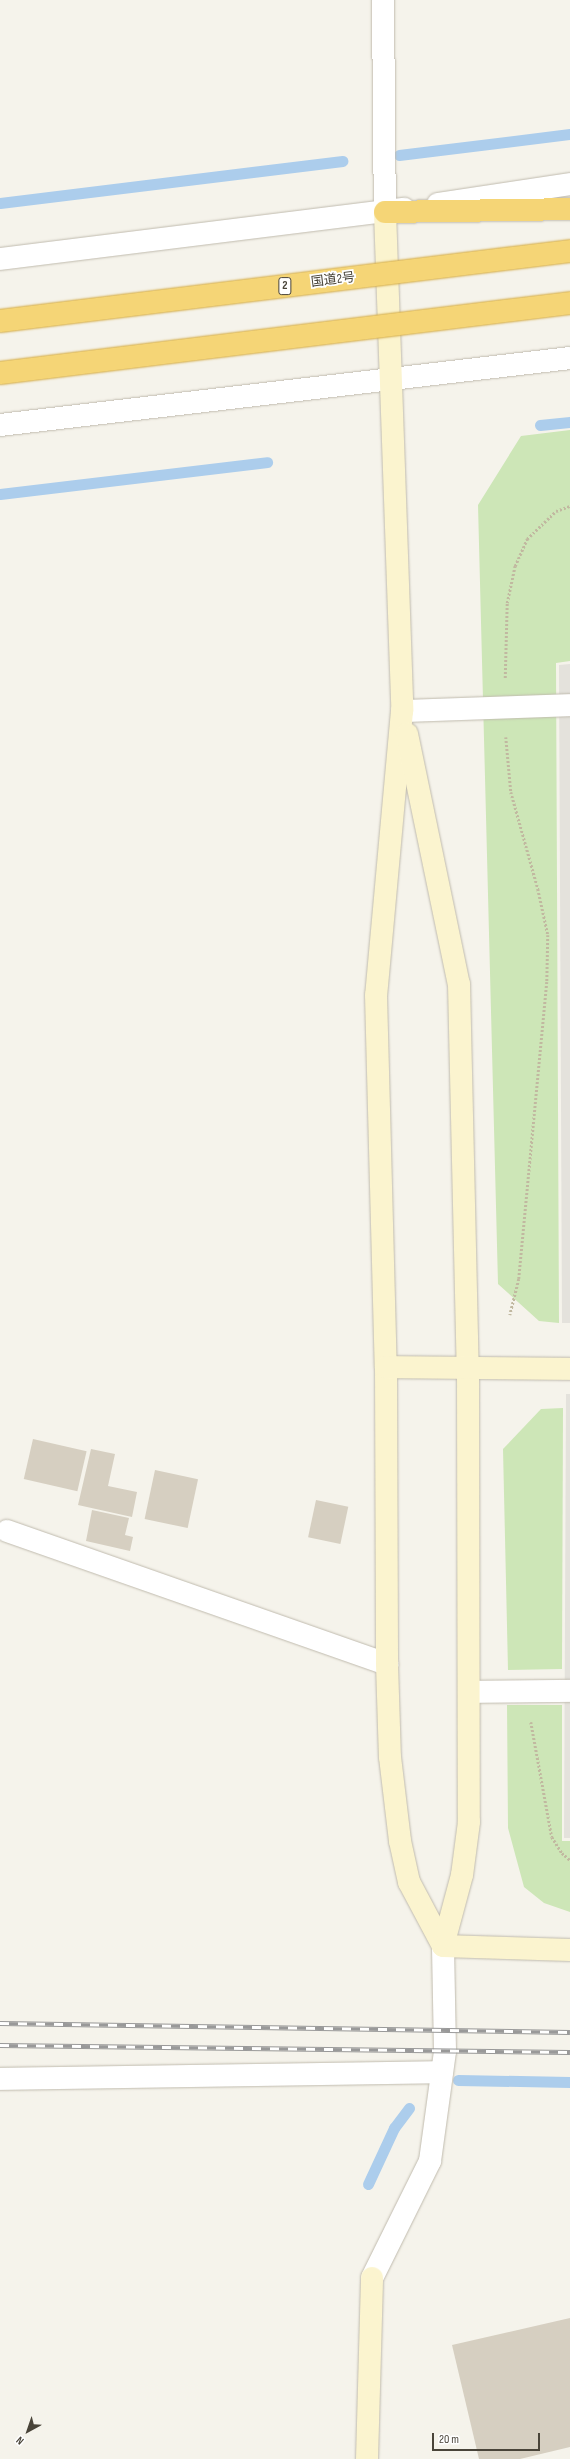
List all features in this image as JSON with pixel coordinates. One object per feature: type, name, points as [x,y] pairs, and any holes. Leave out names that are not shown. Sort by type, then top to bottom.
[{"type":"highway","points":[[385,212],[570,209]]},
{"type":"highway","name":"国道2号","points":[[0,321],[570,250]]},
{"type":"highway","points":[[0,373],[570,303]]},
{"type":"street","points":[[383,0],[385,212],[392,380],[402,711],[376,995],[386,1367],[387,1664],[390,1757],[400,1841],[409,1882],[442,1946]]},
{"type":"street","points":[[0,259],[385,212],[570,184]]},
{"type":"street","points":[[0,425],[570,358]]},
{"type":"street","points":[[402,711],[570,705]]},
{"type":"street","points":[[367,2459],[372,2278],[430,2161],[442,2072],[445,2030],[442,1946],[462,1875],[469,1822],[468,1368],[458,984],[402,711]]},
{"type":"street","points":[[386,1367],[570,1369]]},
{"type":"street","points":[[2,1530],[387,1664]]},
{"type":"street","points":[[469,1692],[570,1692]]},
{"type":"street","points":[[442,1946],[570,1950]]},
{"type":"street","points":[[0,2079],[442,2072]]},
{"type":"path","points":[[510,1316],[519,1279],[547,982],[548,935],[538,889],[511,792],[505,707],[507,603],[515,566],[527,539],[556,511],[570,506]]},
{"type":"path","points":[[526,1692],[552,1837],[570,1860]]},
{"type":"shaded area","points":[[570,664],[570,1323],[562,1323],[559,665]]},
{"type":"shaded area","points":[[566,1394],[570,1394],[570,1838],[564,1838]]},
{"type":"green space","points":[[570,430],[570,661],[556,663],[559,1323],[539,1321],[498,1284],[478,505],[521,436]]},
{"type":"green space","points":[[563,1408],[562,1669],[508,1670],[503,1449],[541,1409]]},
{"type":"green space","points":[[507,1705],[562,1705],[562,1841],[570,1841],[570,1912],[544,1903],[524,1887],[508,1828]]},
{"type":"building","points":[[33,1439],[87,1451],[77,1491],[24,1479]]},
{"type":"building","points":[[91,1449],[115,1454],[108,1486],[137,1492],[132,1517],[78,1505]]},
{"type":"building","points":[[155,1470],[198,1479],[188,1528],[145,1519]]},
{"type":"building","points":[[316,1500],[348,1507],[340,1544],[308,1537]]},
{"type":"building","points":[[92,1510],[129,1518],[125,1535],[133,1537],[130,1551],[86,1541]]},
{"type":"building","points":[[570,2318],[570,2447],[520,2459],[479,2459],[452,2345]]},
{"type":"waterway","points":[[399,155],[570,134]]},
{"type":"waterway","points":[[0,203],[342,161]]},
{"type":"waterway","points":[[540,425],[570,422]]},
{"type":"waterway","points":[[0,494],[267,462]]},
{"type":"waterway","points":[[458,2080],[570,2082]]},
{"type":"waterway","points":[[368,2184],[394,2128],[409,2108]]},
{"type":"railway","points":[[0,2023],[570,2032]]},
{"type":"railway","points":[[0,2045],[570,2052]]}]
